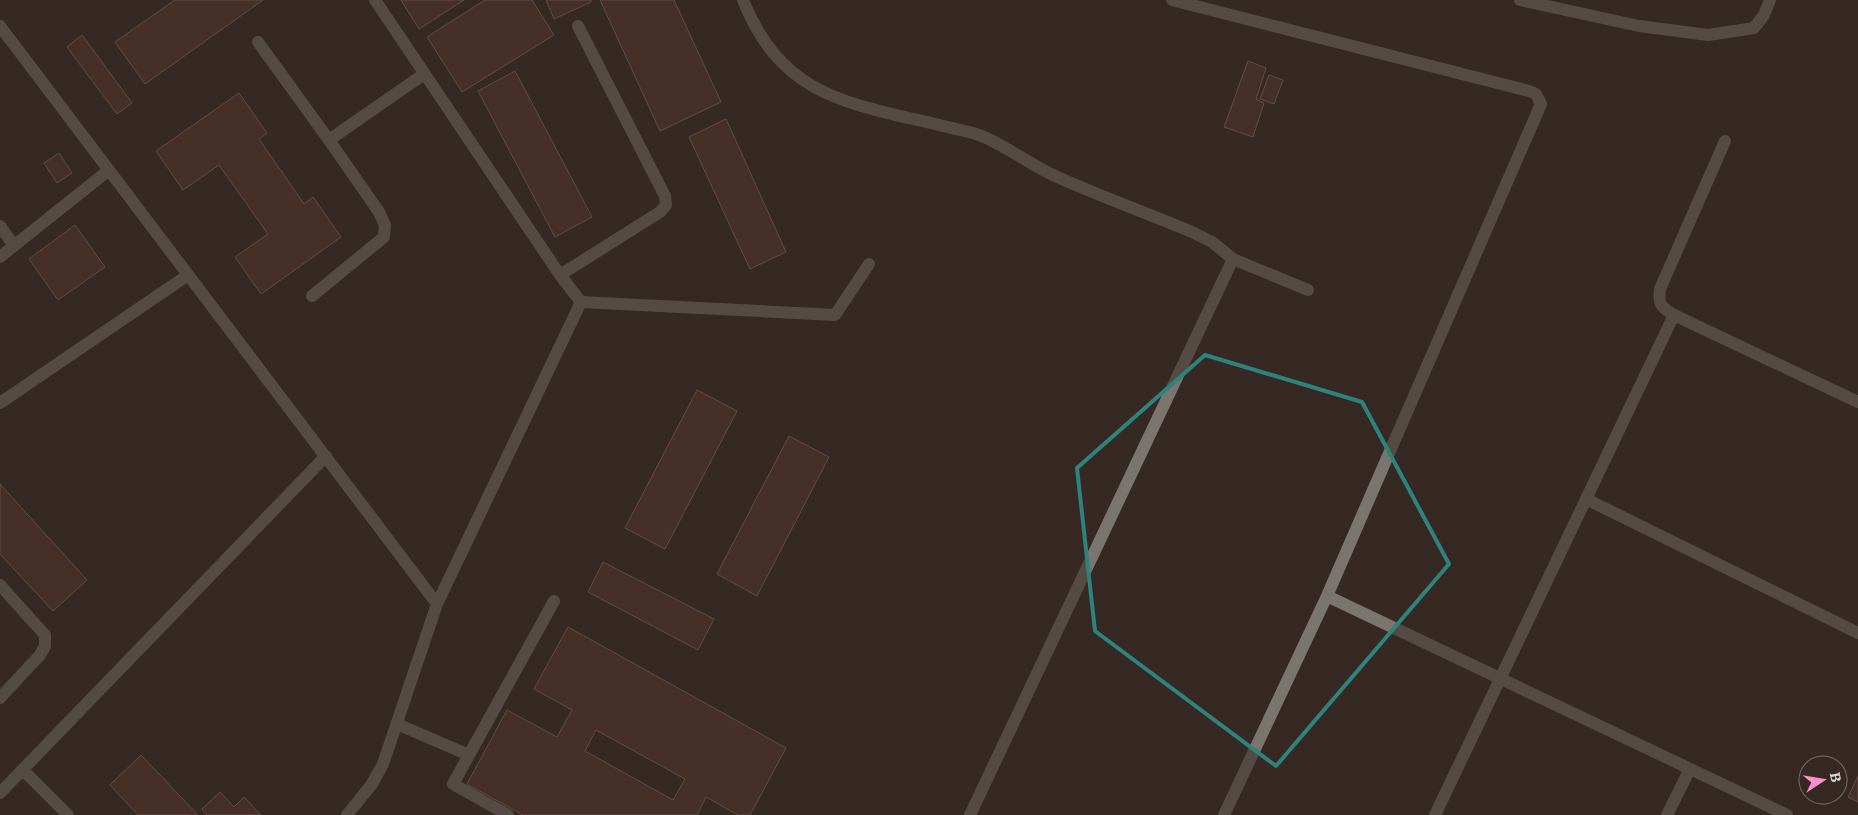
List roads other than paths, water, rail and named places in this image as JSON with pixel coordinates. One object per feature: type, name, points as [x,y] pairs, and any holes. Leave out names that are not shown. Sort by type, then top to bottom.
[{"type":"street","points":[[375,0],[580,302]]},
{"type":"street","points":[[743,0],[758,33],[777,59],[801,80],[825,94],[860,106],[979,135],[1053,176],[1192,232],[1212,242],[1233,259],[1308,290]]},
{"type":"street","points":[[1172,0],[1529,91],[1536,94],[1541,104],[1327,596],[1224,815]]},
{"type":"street","points":[[1520,0],[1639,26],[1708,34],[1738,32],[1754,28],[1764,15],[1770,0]]},
{"type":"street","points":[[0,26],[437,604]]},
{"type":"street","points":[[560,275],[660,212],[666,205],[665,196],[578,26]]},
{"type":"street","points":[[258,42],[379,212],[385,225],[384,237],[312,296]]},
{"type":"street","points":[[329,140],[424,74]]},
{"type":"street","points":[[1726,141],[1660,289],[1659,298],[1662,308],[1858,402]]},
{"type":"street","points":[[0,257],[109,170]]},
{"type":"street","points":[[0,226],[14,246]]},
{"type":"street","points":[[970,815],[1233,259]]},
{"type":"street","points":[[580,302],[835,315],[869,264]]},
{"type":"street","points":[[0,403],[188,275]]},
{"type":"street","points":[[347,815],[372,784],[383,764],[437,604],[580,302]]},
{"type":"street","points":[[1435,815],[1674,315]]},
{"type":"street","points":[[0,793],[326,456]]},
{"type":"street","points":[[1586,499],[1858,633]]},
{"type":"street","points":[[0,585],[45,635],[45,646],[40,655],[0,698]]},
{"type":"street","points":[[1327,596],[1787,815]]},
{"type":"street","points":[[508,815],[453,784],[554,601]]},
{"type":"street","points":[[397,724],[469,755]]},
{"type":"street","points":[[1667,815],[1690,769]]},
{"type":"street","points":[[23,770],[68,815]]}]
